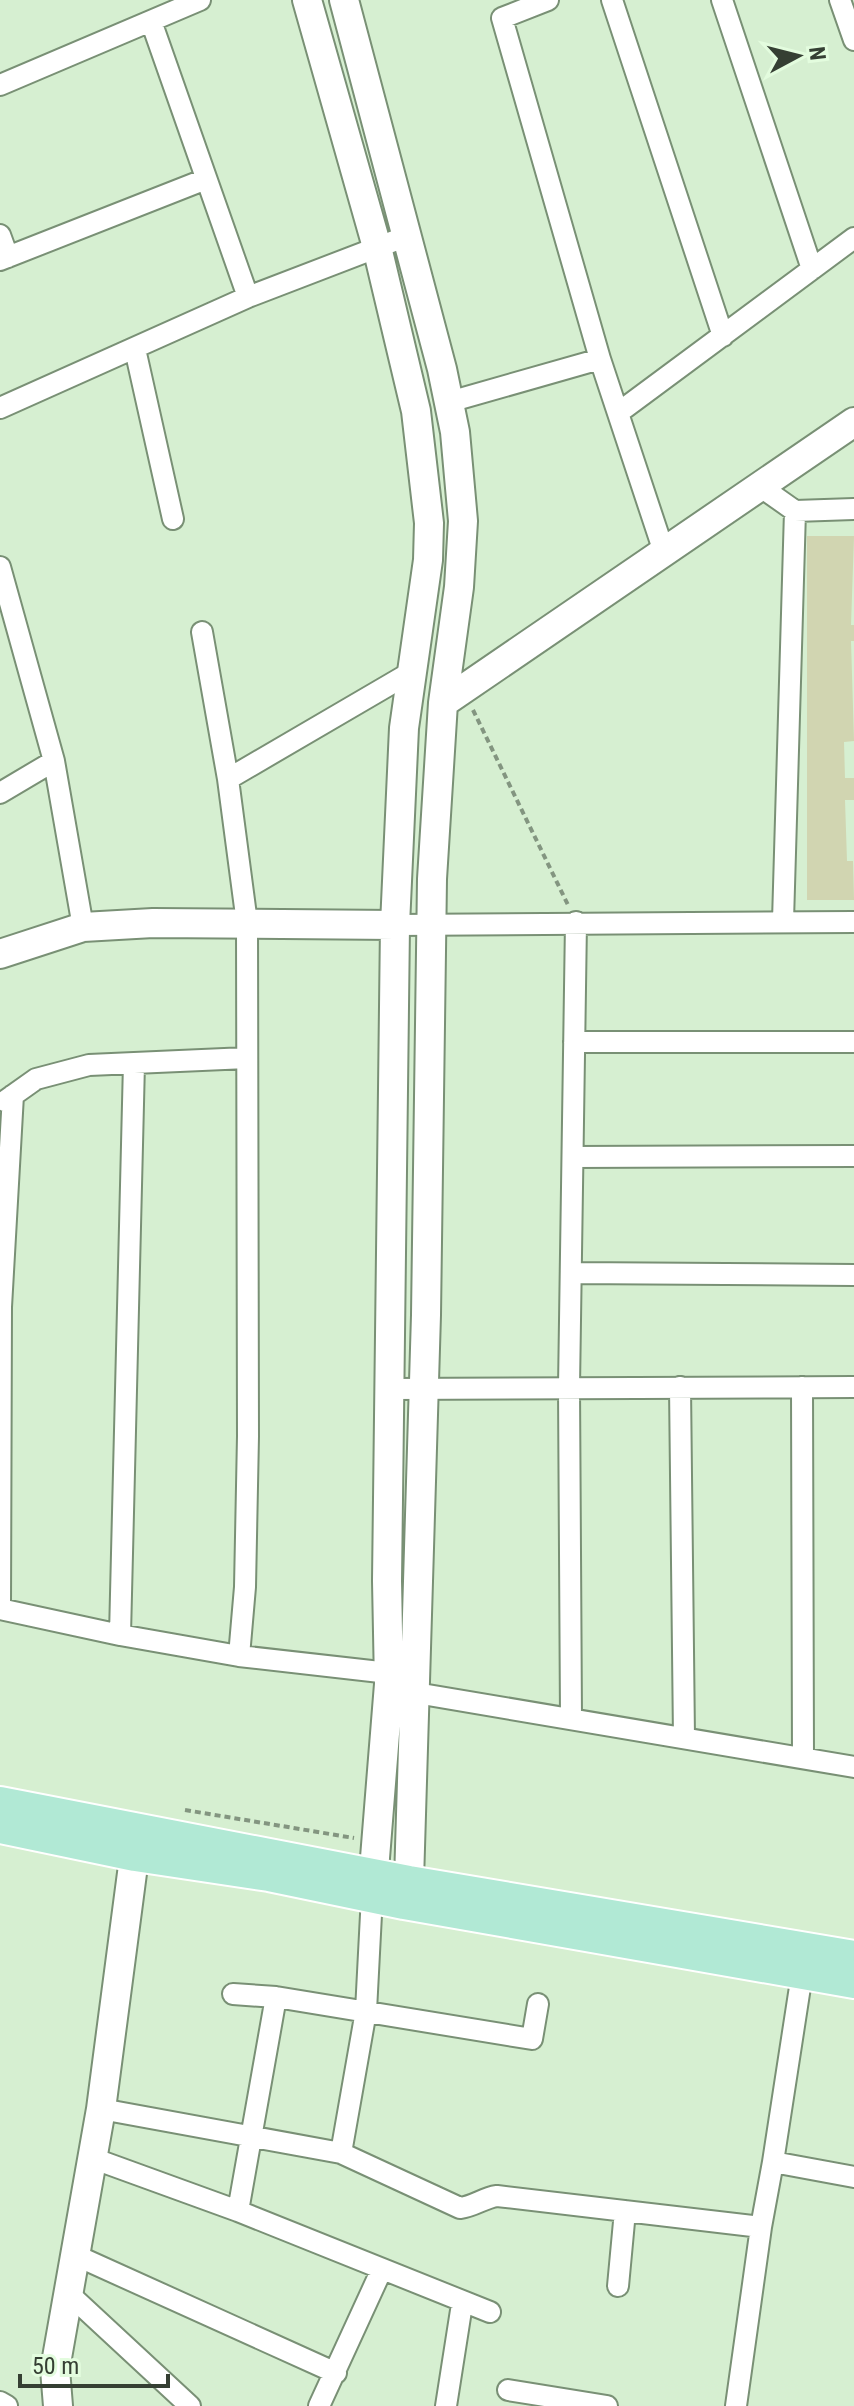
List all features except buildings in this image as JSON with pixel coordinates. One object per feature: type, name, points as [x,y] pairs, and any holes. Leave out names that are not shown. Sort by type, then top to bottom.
[{"type":"main road","points":[[0,1802],[137,1843]]},
{"type":"main road","points":[[0,1828],[374,1870],[406,1892],[805,1959],[854,1956]]},
{"type":"main road","points":[[805,1959],[854,1983]]},
{"type":"street","points":[[0,85],[200,0]]},
{"type":"street","points":[[307,0],[377,247],[416,411],[428,511],[428,560],[404,728],[395,925],[387,1581],[389,1673],[366,2011],[341,2153]]},
{"type":"street","points":[[344,0],[449,402],[460,478],[463,557],[431,926],[416,1693],[406,1892]]},
{"type":"street","points":[[548,0],[499,9],[600,359],[664,552]]},
{"type":"street","points":[[612,0],[723,336]]},
{"type":"street","points":[[722,0],[812,269]]},
{"type":"street","points":[[840,0],[854,40]]},
{"type":"street","points":[[151,21],[248,297]]},
{"type":"street","points":[[0,235],[4,259],[206,179]]},
{"type":"street","points":[[0,408],[248,297],[407,236]]},
{"type":"street","points":[[618,413],[854,238]]},
{"type":"street","points":[[135,349],[173,519]]},
{"type":"street","points":[[449,402],[600,359]]},
{"type":"street","points":[[404,728],[854,422]]},
{"type":"street","points":[[761,487],[795,511],[854,509]]},
{"type":"street","points":[[783,921],[795,511]]},
{"type":"street","points":[[0,567],[54,761],[83,927]]},
{"type":"street","points":[[202,632],[228,779],[247,923],[248,1436],[245,1587],[239,1656]]},
{"type":"street","points":[[228,779],[413,671]]},
{"type":"street","points":[[0,793],[54,761]]},
{"type":"street","points":[[0,954],[83,927],[247,923],[431,926],[576,922],[854,922]]},
{"type":"street","points":[[571,1718],[569,1387],[576,922]]},
{"type":"street","points":[[574,1042],[854,1042]]},
{"type":"street","points":[[247,1058],[89,1065],[36,1079],[6,1100],[1,1307],[0,1608],[120,1635],[239,1656],[389,1673]]},
{"type":"street","points":[[120,1635],[134,1063]]},
{"type":"street","points":[[573,1157],[854,1156]]},
{"type":"street","points":[[571,1273],[854,1275]]},
{"type":"street","points":[[680,1387],[684,1738]]},
{"type":"street","points":[[802,1387],[803,1758]]},
{"type":"street","points":[[391,1389],[854,1387]]},
{"type":"street","points":[[416,1693],[854,1767]]},
{"type":"street","points":[[58,2406],[55,2369],[101,2109],[137,1843]]},
{"type":"street","points":[[736,2406],[761,2227],[805,1959]]},
{"type":"street","points":[[233,1994],[276,1997],[532,2039],[538,2004]]},
{"type":"street","points":[[238,2211],[276,1997]]},
{"type":"street","points":[[101,2109],[341,2153],[460,2208],[479,2206],[487,2197],[497,2196],[761,2227]]},
{"type":"street","points":[[92,2158],[238,2211],[462,2304],[490,2312]]},
{"type":"street","points":[[773,2162],[854,2177]]},
{"type":"street","points":[[618,2286],[625,2211]]},
{"type":"street","points":[[75,2255],[336,2373]]},
{"type":"street","points":[[319,2406],[382,2269]]},
{"type":"street","points":[[68,2293],[190,2406]]},
{"type":"street","points":[[446,2406],[462,2304]]},
{"type":"street","points":[[508,2390],[607,2406]]},
{"type":"street","points":[[0,2402],[7,2406]]},
{"type":"path","points":[[453,696],[576,922]]},
{"type":"path","points":[[185,1810],[374,1870]]}]
